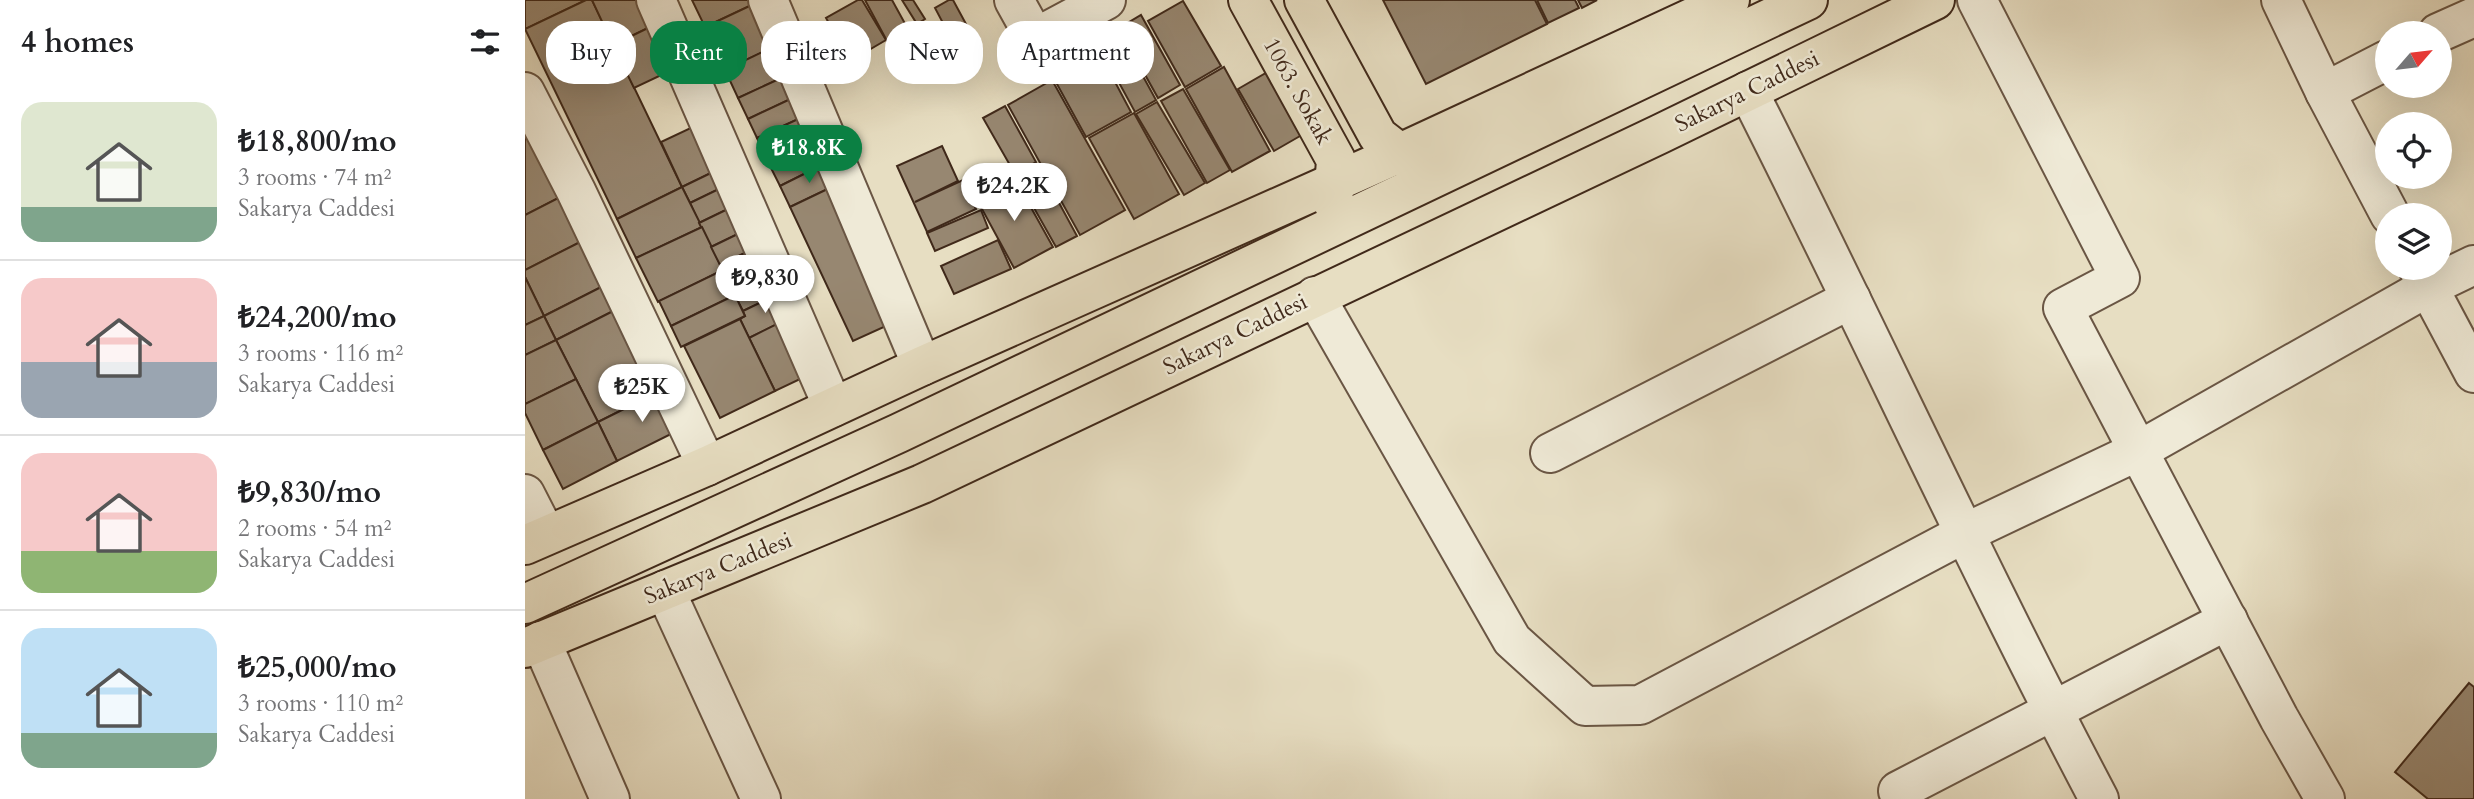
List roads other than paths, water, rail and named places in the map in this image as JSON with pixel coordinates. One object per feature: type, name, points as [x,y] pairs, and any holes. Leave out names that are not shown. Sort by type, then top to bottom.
[{"type":"main road","name":"1063. Sokak","points":[[1248,0],[1336,160],[1331,227]]},
{"type":"main road","points":[[1304,0],[1378,136],[1434,179]]},
{"type":"main road","points":[[535,540],[707,466],[922,366],[1400,153],[1730,0]]},
{"type":"main road","name":"Sakarya Caddesi","points":[[525,604],[911,427],[1808,0]]},
{"type":"main road","name":"Sakarya Caddesi","points":[[533,644],[922,484],[1935,0]]},
{"type":"street","points":[[656,0],[834,407]]},
{"type":"street","points":[[768,0],[922,366]]},
{"type":"street","points":[[1014,0],[1035,38],[1106,0]]},
{"type":"street","points":[[1977,0],[2120,278],[2063,308],[2325,799]]},
{"type":"street","points":[[2281,0],[2325,92],[2384,203]]},
{"type":"street","points":[[2452,27],[2474,17]]},
{"type":"street","points":[[2325,92],[2375,66]]},
{"type":"street","points":[[1748,91],[1831,253],[2052,710],[2099,799]]},
{"type":"street","points":[[525,92],[576,191],[707,466]]},
{"type":"street","points":[[2452,271],[2474,265]]},
{"type":"street","points":[[1315,296],[1512,640],[1585,706],[1640,705],[1965,533],[2138,450],[2420,280]]},
{"type":"street","points":[[2424,280],[2474,373]]},
{"type":"street","points":[[1550,453],[1851,299]]},
{"type":"street","points":[[525,494],[535,540]]},
{"type":"street","points":[[665,590],[761,799]]},
{"type":"street","points":[[1898,791],[2228,620]]},
{"type":"street","points":[[533,644],[610,799]]}]
